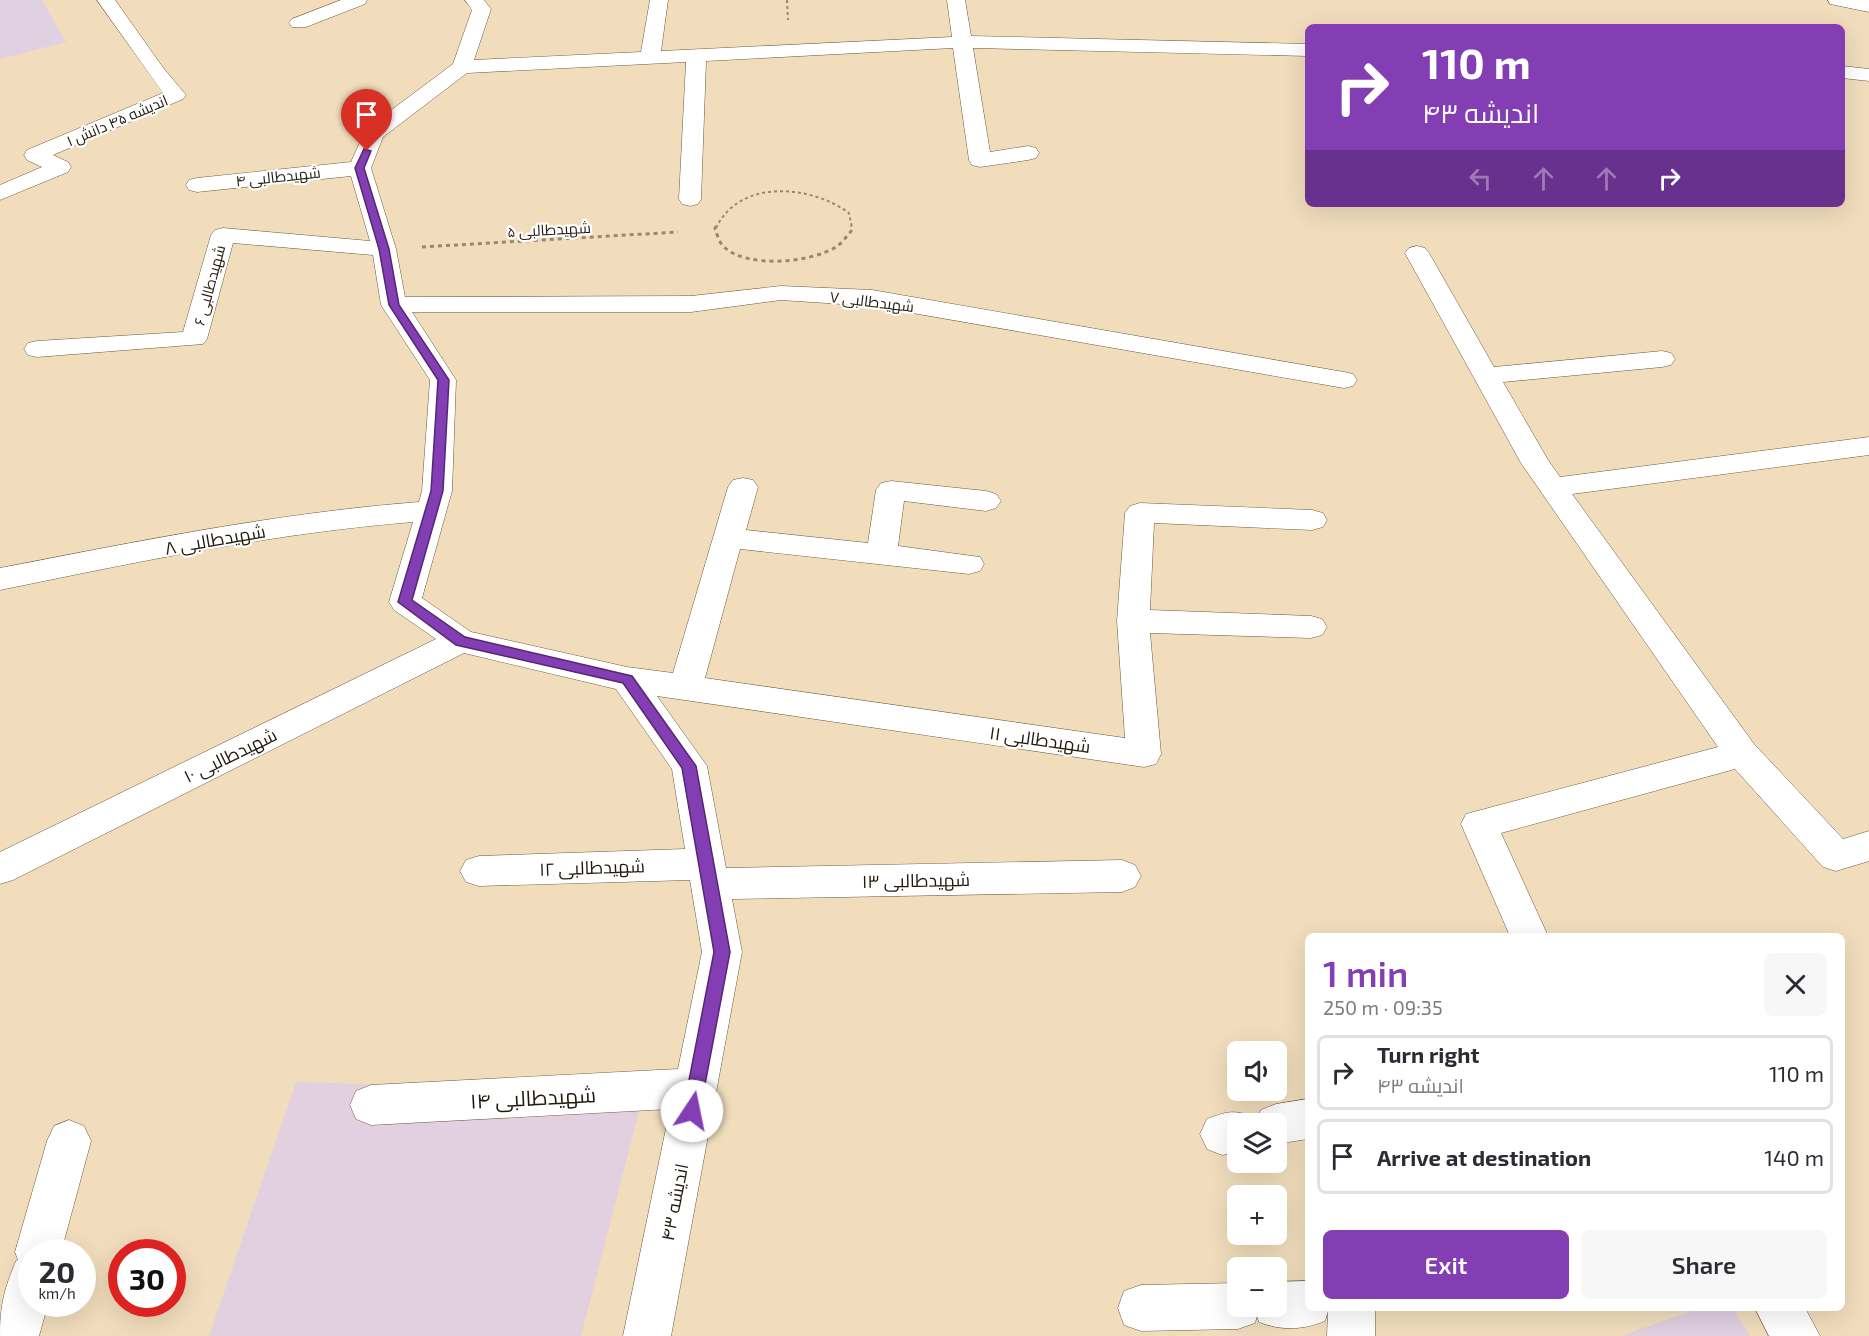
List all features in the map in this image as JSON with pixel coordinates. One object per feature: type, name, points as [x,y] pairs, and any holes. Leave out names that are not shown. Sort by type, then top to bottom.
[{"type":"street","name":"اندیشه ۴۵ دانش ۱","points":[[0,193],[60,167],[35,155],[176,95],[157,73],[106,0]]},
{"type":"street","points":[[299,23],[358,0]]},
{"type":"street","points":[[474,0],[482,9],[462,67],[374,134],[360,168],[384,249],[394,305],[443,380],[437,491],[405,602],[460,641],[627,679]]},
{"type":"street","points":[[650,57],[659,0]]},
{"type":"street","points":[[956,0],[980,160],[1028,153]]},
{"type":"street","points":[[1837,0],[1869,6]]},
{"type":"street","points":[[462,67],[962,42],[1305,50]]},
{"type":"street","points":[[690,199],[696,54]]},
{"type":"street","points":[[1845,72],[1869,75]]},
{"type":"street","name":"شهیدطالبی ۴","points":[[197,185],[360,168]]},
{"type":"street","name":"شهیدطالبی ۶","points":[[37,349],[194,339],[223,235],[384,249]]},
{"type":"street","points":[[1417,253],[1535,463],[1742,754],[1836,856],[1869,846]]},
{"type":"street","name":"شهیدطالبی ۷","points":[[394,305],[691,304],[781,292],[872,298],[1344,380]]},
{"type":"street","points":[[1486,376],[1662,359]]},
{"type":"street","points":[[1552,487],[1869,446]]},
{"type":"street","points":[[686,688],[743,487]]},
{"type":"street","points":[[881,555],[891,490],[986,501]]},
{"type":"street","name":"شهیدطالبی ۸","points":[[0,579],[120,555],[340,518],[431,511]]},
{"type":"street","points":[[1311,627],[1132,621],[1140,513],[1312,520]]},
{"type":"street","points":[[728,538],[969,564]]},
{"type":"street","name":"شهیدطالبی ۱۱","points":[[627,679],[1144,754],[1132,621]]},
{"type":"street","name":"شهیدطالبی ۱۰","points":[[0,869],[460,641]]},
{"type":"street","name":"اندیشه ۴۳","points":[[627,679],[689,766],[722,952],[648,1336]]},
{"type":"street","points":[[1528,933],[1479,824],[1742,754]]},
{"type":"street","name":"شهیدطالبی ۱۲","points":[[479,871],[708,874]]},
{"type":"street","name":"شهیدطالبی ۱۳","points":[[708,874],[1122,876]]},
{"type":"street","name":"شهیدطالبی ۱۴","points":[[371,1105],[696,1088]]},
{"type":"street","points":[[1287,1122],[1305,1119]]},
{"type":"street","points":[[42,1239],[69,1141]]},
{"type":"street","points":[[1287,1305],[1305,1305]]},
{"type":"street","points":[[1141,1308],[1227,1306]]},
{"type":"street","points":[[1351,1336],[1352,1311]]},
{"type":"street","points":[[1780,1311],[1796,1336]]},
{"type":"street","points":[[15,1336],[20,1317]]},
{"type":"path","points":[[772,191],[804,192],[832,199],[849,213],[852,230],[838,246],[812,258],[778,262],[746,258],[723,246],[715,229],[722,213],[743,199],[772,191]]},
{"type":"path","name":"شهیدطالبی ۵","points":[[384,249],[679,231]]},
{"type":"shaded area","points":[[0,0],[42,0],[66,42],[0,59]]},
{"type":"shaded area","points":[[296,1082],[644,1092],[581,1336],[209,1336]]},
{"type":"shaded area","points":[[1692,1311],[1735,1311],[1750,1336],[1621,1336]]},
{"type":"route","points":[[367,151],[360,168],[384,249],[394,305],[443,380],[437,491],[405,602],[460,641],[627,679],[689,766],[722,952],[692,1111]]}]
